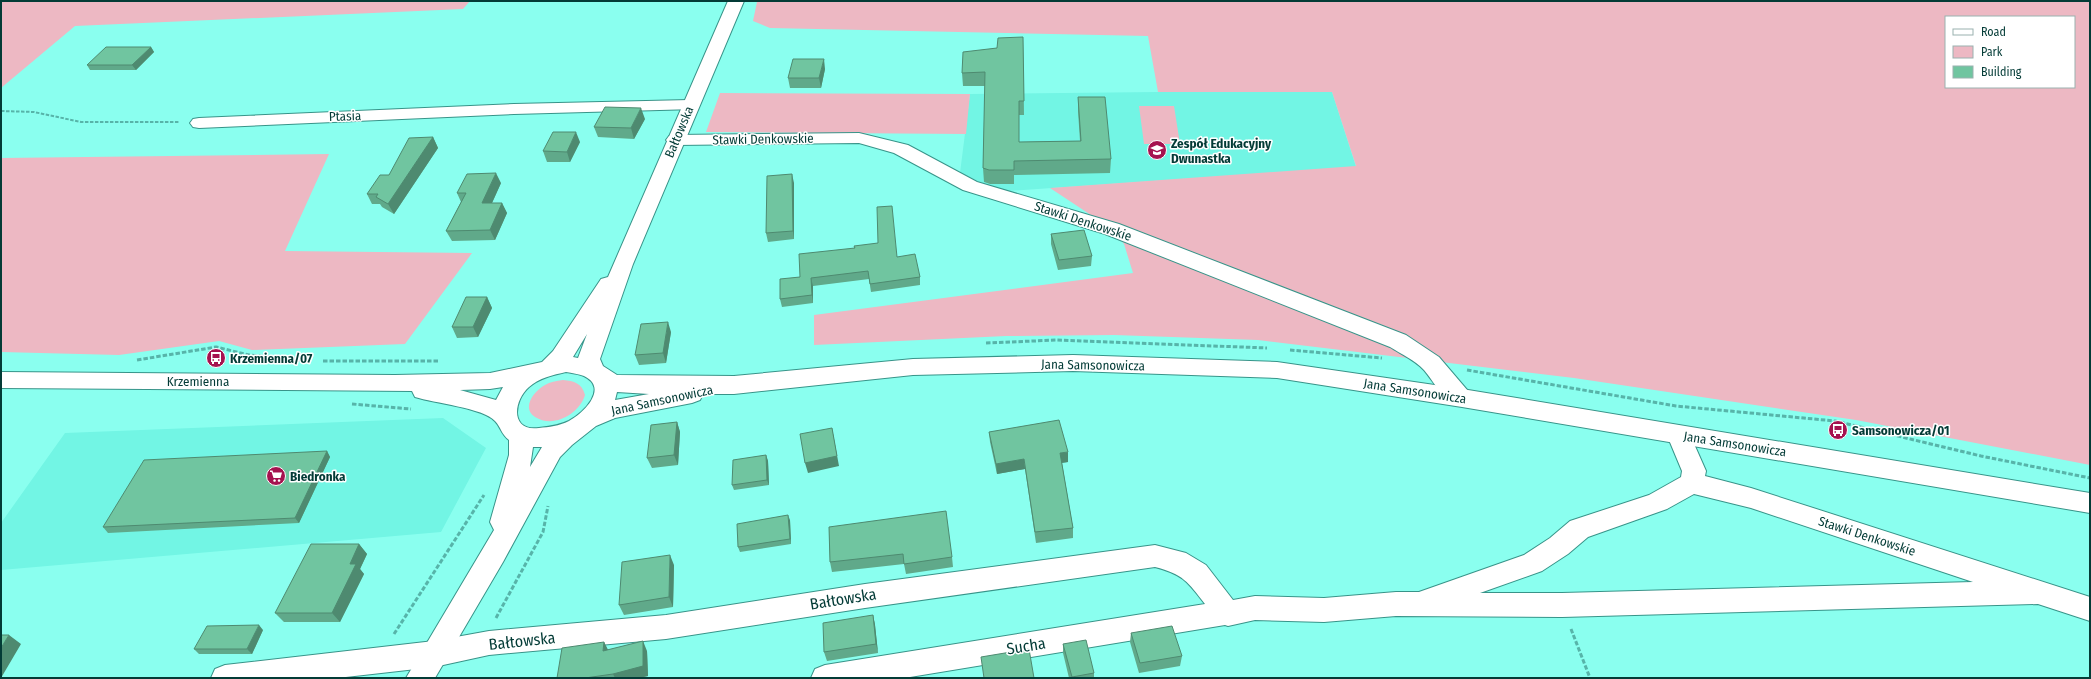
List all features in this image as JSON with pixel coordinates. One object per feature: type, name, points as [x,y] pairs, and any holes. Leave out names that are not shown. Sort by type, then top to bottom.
[{"type":"street","name":"Bałtowska","points":[[597,373],[589,359],[623,264],[690,105],[736,1]]},
{"type":"street","name":"Ptasia","points":[[199,122],[514,109],[690,105]]},
{"type":"street","name":"Stawki Denkowskie","points":[[676,140],[859,138],[901,150],[970,186],[1112,229],[1398,341],[1431,362],[1442,378],[1462,398]]},
{"type":"street","name":"Bałtowska","points":[[543,370],[561,357],[623,264]]},
{"type":"street","name":"Jana Samsonowicza","points":[[583,425],[610,410],[734,385],[913,367],[1073,363],[1277,370],[1462,398],[2090,503]]},
{"type":"street","points":[[420,678],[494,554],[552,450],[564,438],[583,425],[601,408],[606,397],[606,386],[597,373],[581,365],[566,364],[543,370],[522,381],[511,392],[505,404],[510,424],[522,446],[521,455],[494,554]]},
{"type":"street","name":"Krzemienna","points":[[1,380],[395,383],[490,382],[543,370]]},
{"type":"street","name":"Jana Samsonowicza","points":[[597,373],[612,382],[635,385],[734,385]]},
{"type":"street","name":"Krzemienna","points":[[395,383],[433,394],[476,402],[492,407],[510,424]]},
{"type":"street","points":[[510,424],[530,438],[546,438],[563,435],[583,425]]},
{"type":"street","points":[[1396,604],[1432,599],[1487,578],[1533,563],[1559,546],[1579,530],[1658,502],[1692,483],[1694,471],[1679,435]]},
{"type":"street","name":"Stawki Denkowskie","points":[[1692,483],[1752,498],[2090,609]]},
{"type":"street","name":"Bałtowska","points":[[225,678],[434,654],[482,644],[666,627],[865,596],[1155,556],[1177,560],[1197,573],[1228,614]]},
{"type":"street","points":[[1396,604],[1562,605],[2038,592]]},
{"type":"street","name":"Sucha","points":[[825,678],[1228,614],[1255,608],[1324,610],[1396,604]]},
{"type":"path","points":[[1,111],[34,112],[81,122],[199,122]]},
{"type":"path","points":[[134,360],[216,347],[250,355],[305,361]]},
{"type":"path","points":[[321,361],[434,359],[442,361]]},
{"type":"path","points":[[376,661],[488,488]]},
{"type":"path","points":[[482,644],[543,532],[549,501]]},
{"type":"shaded area","name":"Zespół Edukacyjny Dwunastka","points":[[1332,92],[1356,167],[1008,191],[984,184],[960,173],[970,94]]},
{"type":"shaded area","points":[[443,418],[486,448],[441,532],[1,570],[1,523],[65,433]]},
{"type":"green space","points":[[1,1],[470,1],[463,9],[75,26],[1,88]]},
{"type":"green space","points":[[760,1],[2090,1],[2090,465],[1856,420],[1574,378],[1258,340],[1114,335],[1006,336],[814,345],[814,315],[1133,273],[1124,244],[1112,229],[1050,188],[1356,166],[1332,92],[1158,92],[1148,36],[770,28],[753,21],[757,2]]},
{"type":"green space","points":[[720,93],[970,94],[966,134],[706,132]]},
{"type":"green space","points":[[1139,106],[1174,106],[1180,144],[1144,144]]},
{"type":"green space","points":[[329,154],[285,251],[472,253],[405,344],[252,350],[219,341],[119,355],[1,352],[1,158]]},
{"type":"green space","points":[[563,380],[577,383],[584,391],[585,395],[578,408],[572,413],[558,420],[542,420],[535,417],[529,409],[533,395],[547,384]]},
{"type":"building","points":[[1023,37],[1024,101],[1019,101],[1019,142],[1081,141],[1078,97],[1105,97],[1111,159],[1014,161],[1014,170],[989,170],[983,168],[985,72],[962,73],[963,52],[997,48],[998,38]]},
{"type":"building","points":[[106,47],[151,47],[132,65],[87,65]]},
{"type":"building","points":[[793,59],[824,59],[819,78],[788,78]]},
{"type":"building","points":[[605,107],[641,108],[631,128],[594,127]]},
{"type":"building","points":[[553,132],[576,132],[567,152],[543,151]]},
{"type":"building","points":[[433,137],[388,204],[376,197],[378,194],[367,194],[380,175],[389,175],[409,138]]},
{"type":"building","points":[[496,173],[482,203],[502,203],[490,230],[446,231],[466,193],[457,193],[467,174]]},
{"type":"building","points":[[792,174],[793,231],[766,233],[767,176]]},
{"type":"building","points":[[892,206],[897,257],[915,254],[920,277],[870,284],[868,271],[811,278],[812,295],[780,299],[780,279],[800,277],[799,254],[855,248],[854,246],[878,243],[877,207]]},
{"type":"building","points":[[1084,230],[1092,256],[1059,260],[1051,234]]},
{"type":"building","points":[[466,297],[487,297],[473,327],[452,327]]},
{"type":"building","points":[[668,322],[663,353],[635,355],[641,324]]},
{"type":"building","points":[[1059,420],[1068,452],[1060,453],[1073,528],[1035,532],[1024,459],[996,464],[989,432]]},
{"type":"building","points":[[677,422],[674,455],[647,458],[651,425]]},
{"type":"building","points":[[832,428],[837,456],[805,463],[800,434]]},
{"type":"building","points":[[327,451],[295,518],[103,527],[144,460]]},
{"type":"building","points":[[766,455],[767,480],[732,485],[733,460]]},
{"type":"building","points":[[946,511],[952,557],[904,564],[903,554],[830,562],[829,527]]},
{"type":"building","points":[[788,515],[790,539],[738,547],[737,524]]},
{"type":"building","points":[[311,544],[359,544],[350,564],[356,564],[332,613],[275,613]]},
{"type":"building","points":[[670,555],[669,597],[619,605],[622,562]]},
{"type":"building","points":[[873,615],[876,644],[824,652],[823,623]]},
{"type":"building","points":[[259,625],[247,649],[194,649],[207,626]]},
{"type":"building","points":[[1172,626],[1182,656],[1140,663],[1131,633]]},
{"type":"building","points":[[1,635],[9,635],[1,648]]},
{"type":"building","points":[[1086,640],[1094,673],[1072,677],[1063,644]]},
{"type":"building","points":[[643,641],[643,666],[613,674],[585,678],[557,678],[562,648],[604,642],[603,651]]},
{"type":"building","points":[[1029,649],[1034,678],[984,678],[981,657]]},
{"type":"place","name":"Zespół Edukacyjny Dwunastka","points":[[1157,150]]},
{"type":"place","name":"Krzemienna/07","points":[[216,358]]},
{"type":"place","name":"Samsonowicza/01","points":[[1838,430]]},
{"type":"place","name":"Biedronka","points":[[276,476]]}]
